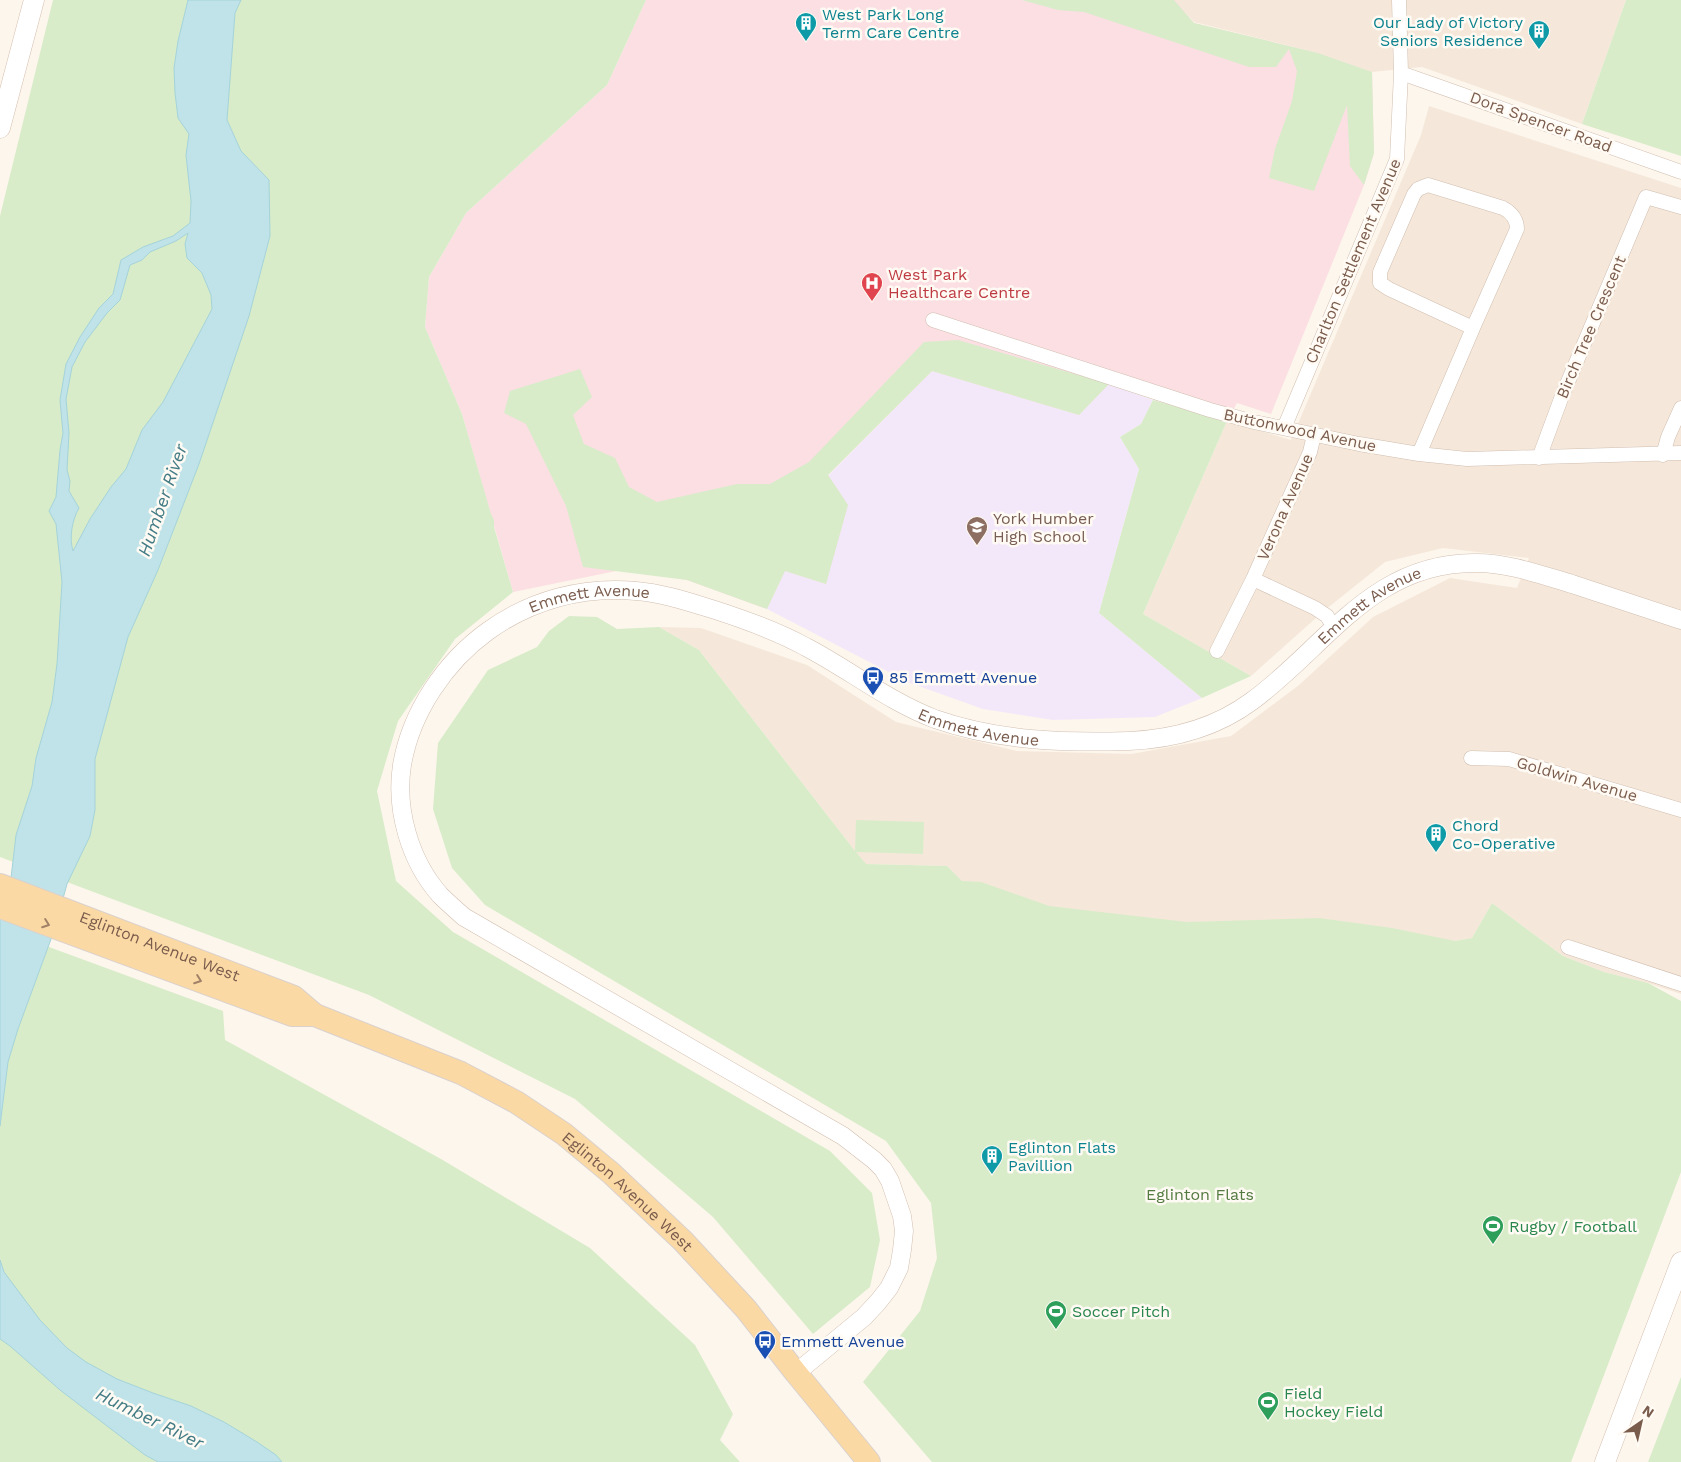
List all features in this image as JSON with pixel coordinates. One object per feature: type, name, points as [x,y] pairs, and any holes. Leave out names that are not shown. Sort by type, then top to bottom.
[{"type":"main road","points":[[0,128],[34,0]]},
{"type":"main road","name":"Eglinton Avenue West","points":[[0,885],[461,1073],[516,1102],[564,1134],[612,1173],[683,1241],[746,1309],[796,1374],[869,1462]]},
{"type":"main road","name":"Eglinton Avenue West","points":[[0,907],[293,1006]]},
{"type":"main road","points":[[1605,1462],[1681,1262]]},
{"type":"street","name":"Charlton Settlement Avenue","points":[[1284,428],[1397,159],[1402,73],[1399,0]]},
{"type":"street","name":"Dora Spencer Road","points":[[1402,73],[1681,172]]},
{"type":"street","points":[[1419,454],[1517,229],[1517,222],[1511,213],[1503,208],[1423,186],[1418,188],[1412,198],[1380,272],[1380,283],[1473,328]]},
{"type":"street","name":"Birch Tree Crescent","points":[[1539,458],[1562,396],[1646,197],[1681,207]]},
{"type":"street","name":"Buttonwood Avenue","points":[[933,320],[1210,410],[1314,435],[1419,454],[1467,459],[1681,454]]},
{"type":"street","points":[[1663,455],[1668,437],[1681,408]]},
{"type":"street","name":"Verona Avenue","points":[[1217,651],[1253,579],[1310,452],[1314,435]]},
{"type":"street","name":"Emmett Avenue","points":[[796,1374],[864,1317],[889,1288],[899,1268],[904,1231],[902,1216],[890,1181],[883,1169],[874,1160],[842,1136],[464,917],[442,896],[423,871],[412,848],[402,810],[400,778],[406,742],[420,710],[440,679],[454,661],[478,638],[513,614],[574,594],[599,590],[633,591],[679,600],[769,629],[807,647],[905,706],[962,727],[1008,737],[1034,740],[1130,741],[1186,733],[1210,724],[1242,708],[1272,685],[1367,599],[1386,586],[1409,575],[1445,565],[1475,562],[1524,569],[1681,620]]},
{"type":"street","name":"Verona Avenue","points":[[1253,579],[1315,608],[1326,616],[1334,628]]},
{"type":"street","name":"Goldwin Avenue","points":[[1471,758],[1508,759],[1681,810]]},
{"type":"street","points":[[1568,947],[1681,984]]},
{"type":"shaded area","name":"West Park Healthcare Centre","points":[[646,0],[1175,0],[1194,23],[1318,53],[1372,72],[1374,153],[1364,185],[1271,414],[1237,403],[1227,421],[1109,384],[1079,415],[932,371],[828,475],[848,505],[826,584],[785,571],[767,609],[687,580],[626,569],[513,592],[462,414],[425,327],[429,277],[466,213],[607,85]]},
{"type":"shaded area","points":[[1174,0],[1626,0],[1582,124],[1422,67],[1372,72],[1318,53],[1194,22]]},
{"type":"shaded area","points":[[1429,106],[1681,188],[1681,994],[1648,983],[1604,972],[1563,956],[1492,903],[1472,938],[1455,941],[992,913],[947,866],[865,864],[699,650],[659,627],[701,628],[807,665],[896,722],[1017,751],[1131,754],[1231,736],[1299,685],[1373,617],[1450,578],[1517,588],[1529,558],[1443,548],[1385,562],[1325,610],[1251,676],[1143,614],[1227,421],[1291,440],[1421,135]]},
{"type":"shaded area","name":"York Humber High School","points":[[932,371],[1079,415],[1109,384],[1153,400],[1141,424],[1120,437],[1139,469],[1099,613],[1202,698],[1155,717],[1053,720],[983,709],[910,683],[767,609],[785,571],[826,584],[828,476]]},
{"type":"green space","points":[[53,0],[646,0],[607,85],[466,213],[429,277],[425,327],[462,414],[494,520],[494,527],[513,592],[455,639],[398,721],[377,791],[396,881],[453,932],[830,1151],[872,1193],[880,1240],[870,1287],[813,1334],[713,1217],[575,1099],[369,995],[0,857],[0,216]]},
{"type":"green space","points":[[1022,0],[1174,0],[1194,23],[1318,53],[1372,72],[1374,153],[1364,185],[1350,166],[1347,105],[1314,191],[1269,178],[1275,149],[1292,101],[1297,71],[1289,49],[1276,67],[1249,67],[1084,12],[1058,10]]},
{"type":"green space","points":[[1626,0],[1681,0],[1681,156],[1582,124]]},
{"type":"green space","points":[[958,340],[1109,384],[1079,415],[932,371],[828,475],[848,505],[826,584],[785,571],[767,609],[687,580],[583,567],[566,506],[526,424],[504,413],[510,391],[580,369],[592,397],[573,415],[584,444],[615,458],[629,487],[657,502],[737,484],[770,484],[809,462],[924,342]]},
{"type":"green space","points":[[1153,400],[1227,421],[1143,614],[1251,676],[1202,698],[1099,613],[1139,469],[1120,437],[1141,424]]},
{"type":"green space","name":"Eglinton Flats","points":[[569,616],[597,617],[617,629],[659,627],[699,650],[855,851],[856,820],[924,822],[923,854],[856,852],[866,864],[947,866],[962,881],[981,882],[1049,906],[1187,922],[1319,918],[1392,928],[1455,941],[1472,938],[1492,903],[1563,956],[1604,972],[1648,983],[1681,1001],[1681,1172],[1571,1462],[932,1462],[863,1382],[920,1311],[937,1258],[931,1203],[886,1141],[485,905],[452,868],[433,809],[438,743],[488,670],[537,647],[549,631]]},
{"type":"green space","points":[[0,929],[223,1011],[225,1040],[441,1159],[590,1248],[695,1345],[733,1414],[720,1440],[740,1462],[0,1462]]},
{"type":"green space","points":[[1681,1377],[1681,1462],[1648,1462]]},
{"type":"water","name":"Humber River","points":[[188,0],[241,0],[235,13],[227,120],[241,151],[269,180],[270,236],[249,316],[199,464],[158,570],[128,637],[95,759],[95,810],[90,836],[67,884],[54,931],[18,1029],[8,1062],[0,1126],[0,909],[11,878],[16,835],[32,786],[36,758],[52,702],[57,664],[62,582],[56,524],[49,511],[56,497],[63,433],[60,400],[66,364],[80,337],[99,308],[113,294],[121,260],[143,247],[173,236],[190,223],[191,201],[186,155],[189,134],[178,118],[175,93],[174,68],[178,41]],"holes":[[[188,233],[185,244],[187,258],[202,273],[211,295],[212,309],[163,402],[142,430],[126,469],[111,487],[90,519],[73,551],[72,529],[79,508],[69,491],[70,481],[67,470],[69,433],[66,399],[72,367],[85,342],[107,313],[120,300],[130,265],[142,260],[150,252],[176,241]]]},
{"type":"water","name":"Humber River","points":[[0,1260],[4,1272],[40,1320],[67,1348],[86,1362],[117,1379],[191,1406],[224,1422],[276,1455],[282,1462],[158,1462],[145,1455],[60,1390],[0,1339]]},
{"type":"place","name":"West Park Long Term Care Centre","points":[[806,42]]},
{"type":"place","name":"Our Lady of Victory Seniors Residence","points":[[1539,50]]},
{"type":"place","name":"West Park Healthcare Centre","points":[[872,302]]},
{"type":"place","name":"York Humber High School","points":[[977,546]]},
{"type":"place","name":"85 Emmett Avenue","points":[[873,696]]},
{"type":"place","name":"Chord Co-Operative","points":[[1436,853]]},
{"type":"place","name":"Eglinton Flats Pavillion","points":[[992,1175]]},
{"type":"place","name":"Rugby / Football","points":[[1493,1245]]},
{"type":"place","name":"Soccer Pitch","points":[[1056,1330]]},
{"type":"place","name":"Emmett Avenue","points":[[765,1360]]},
{"type":"place","name":"Field Hockey Field","points":[[1268,1421]]}]
